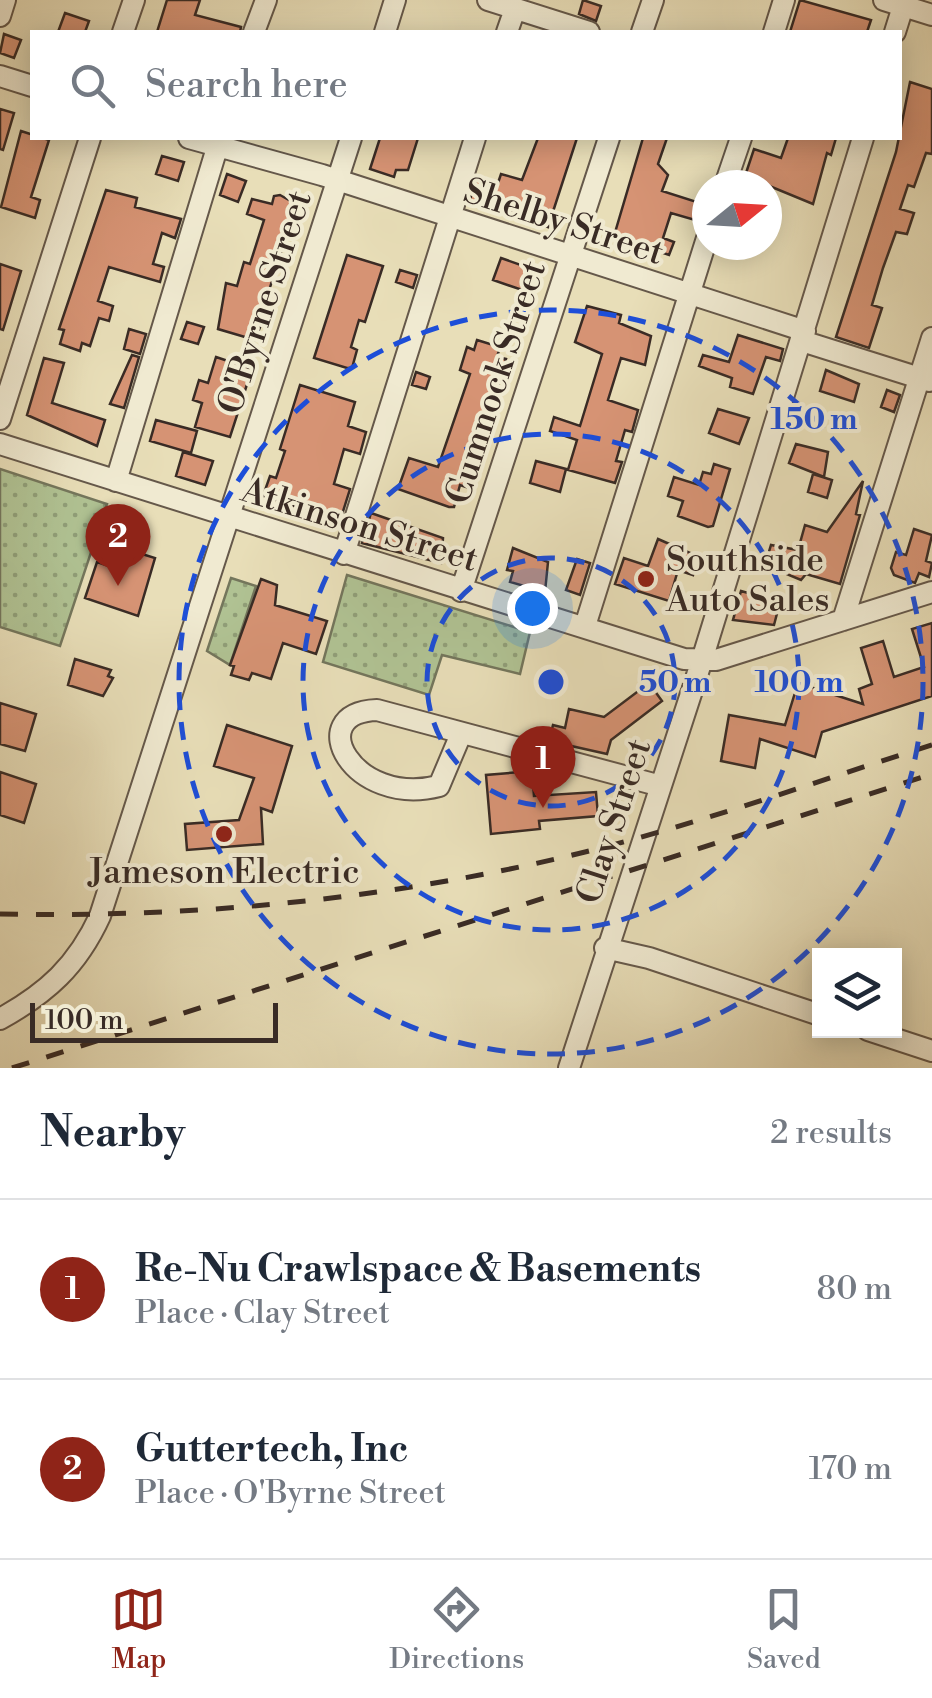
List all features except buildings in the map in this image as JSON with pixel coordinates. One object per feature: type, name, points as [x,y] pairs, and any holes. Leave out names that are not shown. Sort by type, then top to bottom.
[{"type":"street","points":[[0,16],[5,0]]},
{"type":"street","points":[[125,30],[134,0]]},
{"type":"street","points":[[255,30],[266,0]]},
{"type":"street","points":[[385,30],[395,0]]},
{"type":"street","points":[[488,0],[583,30]]},
{"type":"street","points":[[643,30],[653,0]]},
{"type":"street","points":[[775,30],[784,0]]},
{"type":"street","points":[[895,30],[897,2],[932,15]]},
{"type":"street","points":[[508,30],[514,8]]},
{"type":"street","points":[[0,76],[30,85]]},
{"type":"street","points":[[0,420],[89,140]]},
{"type":"street","name":"O'Byrne Street","points":[[0,1019],[64,975],[76,963],[95,926],[125,847],[350,140]]},
{"type":"street","points":[[344,554],[474,140]]},
{"type":"street","name":"Cumnock Street","points":[[461,590],[608,140]]},
{"type":"street","points":[[730,170],[739,140]]},
{"type":"street","name":"Clay Street","points":[[569,1068],[702,660],[862,140]]},
{"type":"street","points":[[116,481],[219,142]]},
{"type":"street","name":"Shelby Street","points":[[219,142],[688,294],[926,380]]},
{"type":"street","points":[[585,626],[700,260]]},
{"type":"street","points":[[843,620],[926,380],[932,338]]},
{"type":"street","name":"Atkinson Street","points":[[0,444],[684,659],[716,660],[932,592]]},
{"type":"street","points":[[460,734],[439,786],[416,792],[387,786],[356,772],[344,755],[341,736],[347,719],[360,711],[377,710],[660,786]]},
{"type":"street","points":[[606,948],[650,958],[812,1012]]},
{"type":"street","points":[[892,1038],[932,1051]]},
{"type":"green space","points":[[0,469],[107,504],[60,646],[0,627]]},
{"type":"green space","points":[[347,575],[530,632],[520,674],[442,655],[429,695],[323,662]]},
{"type":"green space","points":[[231,578],[256,586],[230,665],[207,651]]},
{"type":"railway","points":[[0,914],[221,909],[441,882],[629,841],[932,745]]},
{"type":"railway","points":[[12,1068],[932,774]]},
{"type":"place","name":"Southside Auto Sales","points":[[646,579]]},
{"type":"place","name":"Guttertech, Inc","points":[[118,586]]},
{"type":"place","name":"Re-Nu Crawlspace & Basements","points":[[543,808]]},
{"type":"place","name":"Jameson Electric","points":[[224,834]]}]
